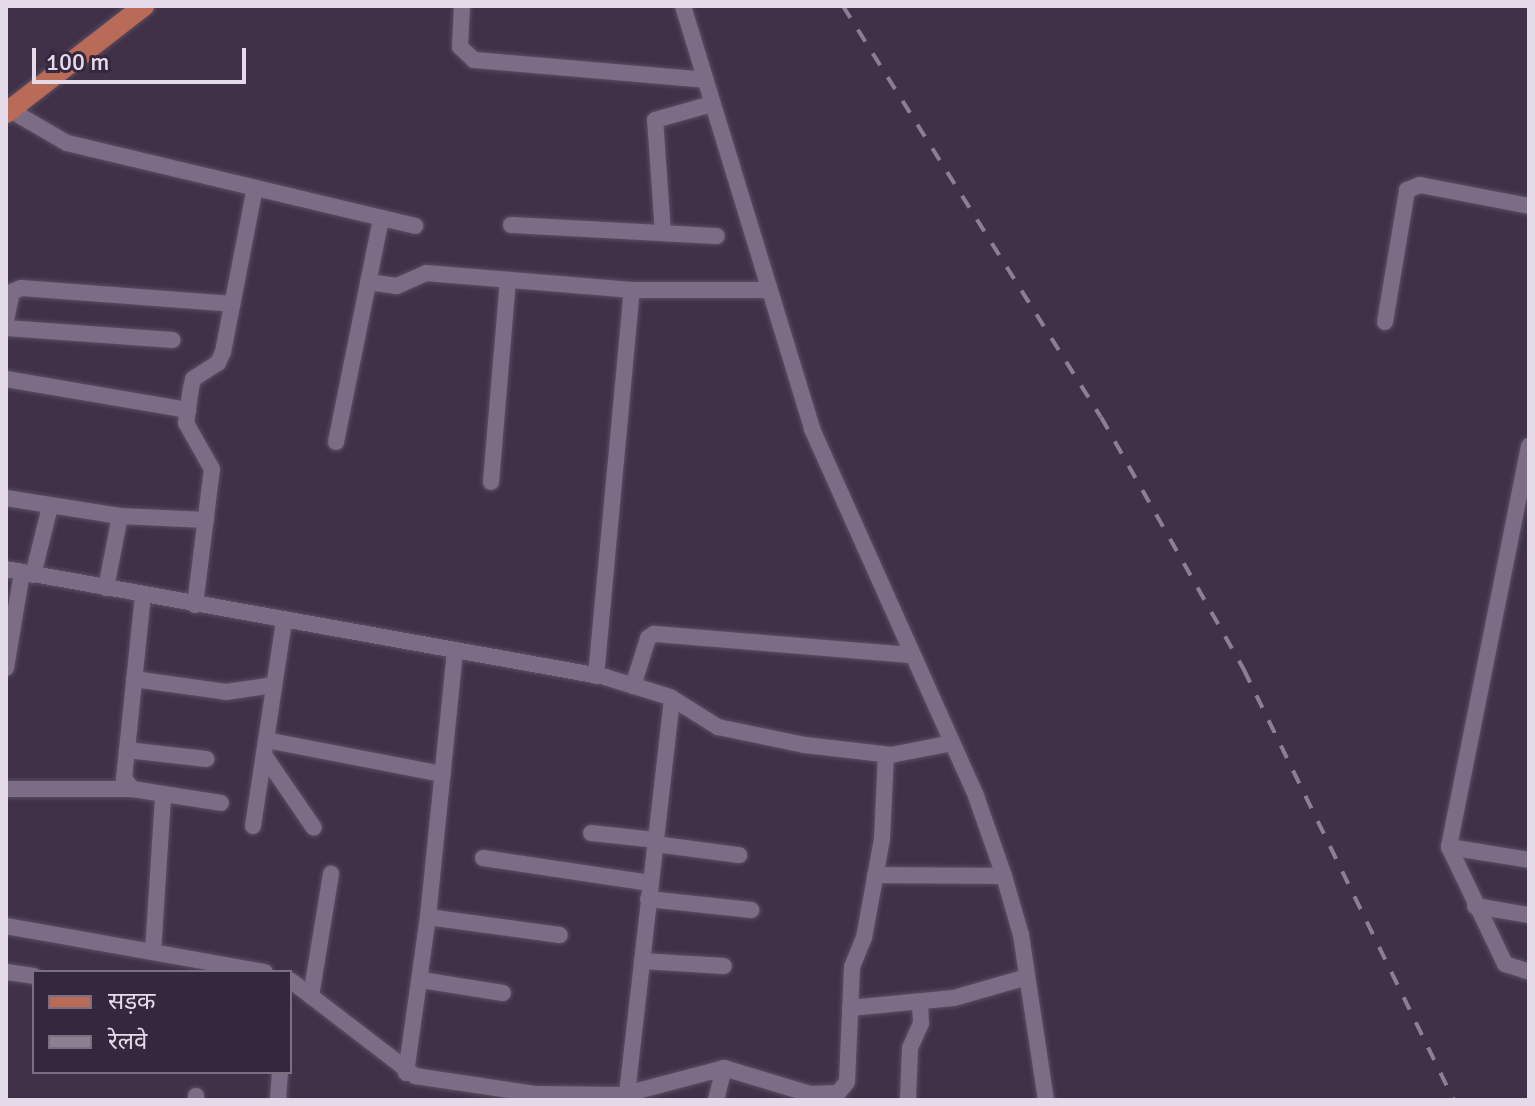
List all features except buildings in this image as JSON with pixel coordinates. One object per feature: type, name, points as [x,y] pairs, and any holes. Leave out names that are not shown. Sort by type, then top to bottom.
[{"type":"main road","points":[[8,112],[144,6]]},
{"type":"street","points":[[462,6],[460,47],[474,60],[705,80]]},
{"type":"street","points":[[683,6],[812,429],[952,743],[1004,876],[1027,977],[1046,1100]]},
{"type":"street","points":[[663,233],[655,120],[712,104]]},
{"type":"street","points":[[8,112],[67,143],[415,226]]},
{"type":"street","points":[[1385,322],[1407,190],[1420,185],[1529,206]]},
{"type":"street","points":[[195,605],[212,469],[189,434],[188,410],[193,379],[218,363],[223,352],[255,188]]},
{"type":"street","points":[[336,442],[381,218]]},
{"type":"street","points":[[511,225],[717,236]]},
{"type":"street","points":[[368,282],[397,286],[426,273],[632,290],[769,290]]},
{"type":"street","points":[[491,482],[508,280]]},
{"type":"street","points":[[6,320],[12,292],[21,288],[232,304]]},
{"type":"street","points":[[596,676],[632,290]]},
{"type":"street","points":[[6,328],[173,340]]},
{"type":"street","points":[[6,379],[188,410]]},
{"type":"street","points":[[1529,446],[1449,847],[1505,964],[1529,972]]},
{"type":"street","points":[[6,498],[120,516],[206,520]]},
{"type":"street","points":[[6,668],[20,572],[50,507]]},
{"type":"street","points":[[106,588],[120,516]]},
{"type":"street","points":[[20,572],[596,676],[672,699],[728,729],[886,755],[952,743]]},
{"type":"street","points":[[132,789],[124,778],[143,595]]},
{"type":"street","points":[[253,826],[284,621]]},
{"type":"street","points":[[633,686],[648,638],[654,634],[911,655]]},
{"type":"street","points":[[406,1073],[421,980],[455,652]]},
{"type":"street","points":[[134,679],[226,692],[274,685]]},
{"type":"street","points":[[627,1094],[672,699]]},
{"type":"street","points":[[265,748],[443,774]]},
{"type":"street","points":[[265,748],[314,828]]},
{"type":"street","points":[[127,750],[206,759]]},
{"type":"street","points":[[292,982],[406,1073],[476,1093],[627,1094],[724,1068],[810,1097],[833,1094],[846,1086],[852,967],[864,938],[875,875],[886,755]]},
{"type":"street","points":[[6,789],[132,789],[221,803]]},
{"type":"street","points":[[153,952],[163,796]]},
{"type":"street","points":[[591,833],[739,855]]},
{"type":"street","points":[[1449,847],[1529,860]]},
{"type":"street","points":[[483,858],[751,910]]},
{"type":"street","points":[[311,996],[331,874]]},
{"type":"street","points":[[875,875],[1004,876]]},
{"type":"street","points":[[1475,906],[1529,915]]},
{"type":"street","points":[[428,917],[560,935]]},
{"type":"street","points":[[6,926],[254,970]]},
{"type":"street","points":[[642,961],[724,966]]},
{"type":"street","points":[[6,972],[32,976]]},
{"type":"street","points":[[850,1008],[920,1003],[1027,977]]},
{"type":"street","points":[[421,980],[503,993]]},
{"type":"street","points":[[908,1100],[910,1048],[921,1023],[920,1003]]},
{"type":"street","points":[[716,1100],[724,1068]]},
{"type":"street","points":[[278,1100],[280,1074]]},
{"type":"railway","points":[[843,6],[1101,417],[1244,670],[1454,1100]]}]
